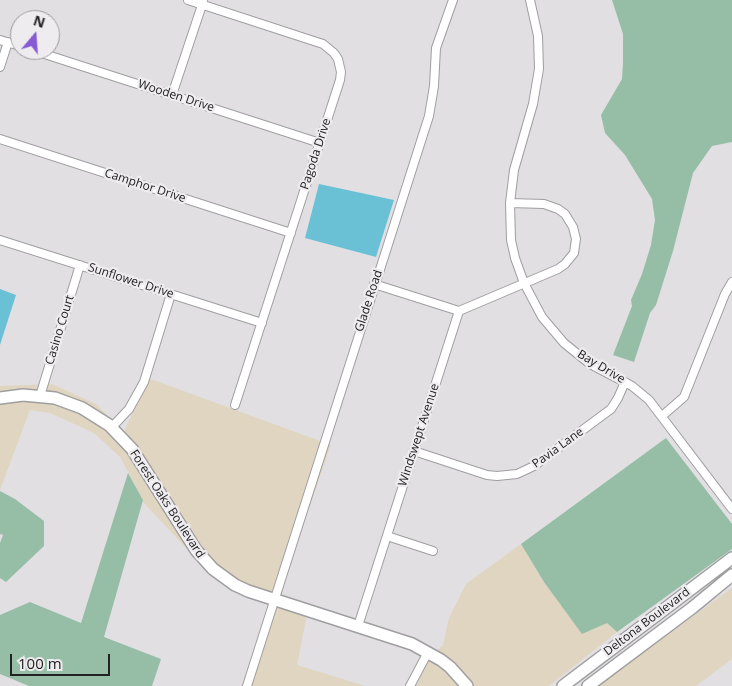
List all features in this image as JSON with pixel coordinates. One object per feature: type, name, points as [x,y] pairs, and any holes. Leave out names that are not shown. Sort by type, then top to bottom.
[{"type":"main road","name":"Forest Oaks Boulevard","points":[[0,398],[23,395],[55,398],[82,408],[112,427],[132,449],[203,560],[234,585],[274,600],[412,644],[428,652],[450,668],[467,686]]},
{"type":"main road","name":"Deltona Boulevard","points":[[563,686],[732,558]]},
{"type":"main road","name":"Deltona Boulevard","points":[[588,686],[732,575]]},
{"type":"main road","points":[[616,645],[625,658]]},
{"type":"street","name":"Pagoda Drive","points":[[188,0],[203,2],[323,44],[334,53],[340,65],[340,80],[235,405]]},
{"type":"street","name":"Glade Road","points":[[247,686],[429,116],[434,86],[436,48],[452,0]]},
{"type":"street","name":"Bay Drive","points":[[530,0],[538,36],[539,69],[533,104],[514,170],[510,203],[515,258],[524,283],[542,317],[564,343],[590,364],[642,392],[732,509]]},
{"type":"street","points":[[172,95],[203,2]]},
{"type":"street","points":[[0,67],[4,41]]},
{"type":"street","name":"Wooden Drive","points":[[60,59],[320,142]]},
{"type":"street","name":"Camphor Drive","points":[[0,139],[290,233]]},
{"type":"street","points":[[374,284],[459,311],[565,264],[574,252],[576,239],[570,220],[558,209],[544,204],[510,203]]},
{"type":"street","name":"Sunflower Drive","points":[[0,240],[262,323]]},
{"type":"street","name":"Casino Court","points":[[40,396],[80,265]]},
{"type":"street","points":[[662,416],[684,397],[732,282]]},
{"type":"street","points":[[112,427],[129,409],[144,382],[171,294]]},
{"type":"street","name":"Windswept Avenue","points":[[358,626],[459,311]]},
{"type":"street","name":"Pavia Lane","points":[[414,451],[488,474],[497,476],[516,474],[534,466],[611,408],[625,382]]},
{"type":"street","points":[[387,536],[434,551]]},
{"type":"street","points":[[410,686],[428,652]]},
{"type":"shaded area","points":[[148,378],[331,445],[278,597],[236,581],[206,557],[146,465],[84,404],[0,394],[0,386],[52,384],[96,404],[124,432]]},
{"type":"shaded area","points":[[0,401],[54,402],[94,419],[120,441],[193,553],[143,502],[120,457],[94,433],[50,413],[30,410],[0,490]]},
{"type":"shaded area","points":[[521,544],[544,582],[607,623],[617,632],[549,686],[472,686],[436,652],[443,645],[449,618],[466,584]]},
{"type":"shaded area","points":[[732,588],[732,659],[696,686],[597,686]]},
{"type":"shaded area","points":[[264,601],[307,614],[297,665],[365,686],[249,686],[272,606]]},
{"type":"shaded area","points":[[430,657],[439,663],[462,686],[416,686]]},
{"type":"green space","points":[[612,0],[732,0],[732,142],[712,146],[693,173],[673,251],[656,305],[650,313],[634,362],[613,355],[632,306],[631,300],[642,274],[651,245],[655,220],[652,199],[625,155],[605,133],[601,115],[622,79],[623,34]]},
{"type":"green space","points":[[666,438],[732,524],[732,549],[617,632],[607,623],[582,634],[544,582],[521,544]]},
{"type":"green space","points":[[128,473],[143,500],[104,637],[161,659],[152,686],[29,686],[0,674],[0,615],[30,602],[81,623]]},
{"type":"green space","points":[[0,491],[15,499],[44,521],[44,546],[6,582],[0,578],[0,543],[3,535],[0,534]]},
{"type":"water","points":[[319,184],[394,200],[376,257],[305,238]]},
{"type":"water","points":[[0,289],[16,295],[0,345]]}]
